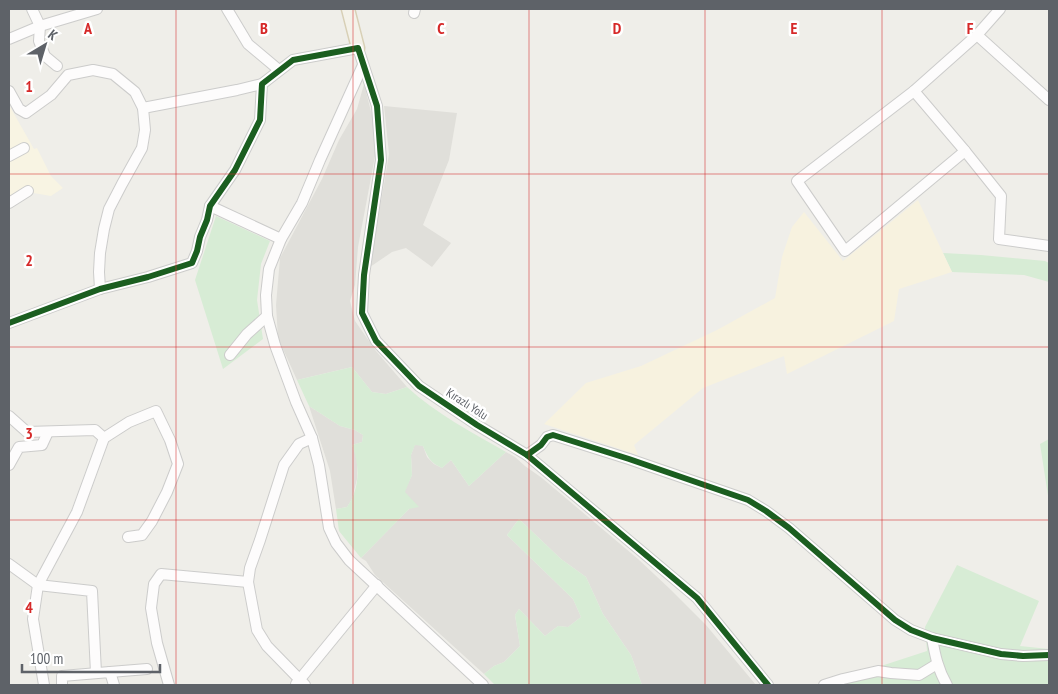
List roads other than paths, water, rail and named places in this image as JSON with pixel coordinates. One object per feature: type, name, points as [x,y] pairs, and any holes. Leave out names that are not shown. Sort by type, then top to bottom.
[{"type":"main road","points":[[348,9],[358,48]]},
{"type":"street","points":[[32,9],[40,26],[39,40],[45,56],[57,66]]},
{"type":"street","points":[[9,39],[40,26],[97,9]]},
{"type":"street","points":[[227,9],[248,44],[279,70]]},
{"type":"street","points":[[965,151],[845,251],[797,181],[914,91],[977,35],[1000,9]]},
{"type":"street","points":[[977,35],[1049,100]]},
{"type":"street","points":[[143,108],[262,84],[293,60],[358,48]]},
{"type":"street","name":"Kırazlı Yolu","points":[[358,48],[377,106],[381,160],[364,275],[362,313],[376,341],[419,386],[477,425],[527,455],[697,598],[768,685]]},
{"type":"street","points":[[363,65],[302,203],[280,239],[269,269],[266,295],[268,316],[275,345],[296,402],[312,438],[319,465],[329,528],[336,543],[349,560],[483,685]]},
{"type":"street","points":[[9,91],[19,109],[26,113],[51,95],[68,76],[93,70],[113,74],[134,92],[143,108],[145,130],[142,148],[109,209],[104,229],[100,253],[100,289]]},
{"type":"street","points":[[9,323],[100,289],[163,273],[192,263],[210,206],[235,170],[260,120],[262,84]]},
{"type":"street","points":[[914,91],[1001,196],[999,239],[1049,246]]},
{"type":"street","points":[[9,156],[24,148]]},
{"type":"street","points":[[9,203],[28,192]]},
{"type":"street","points":[[210,206],[280,239]]},
{"type":"street","points":[[230,356],[247,334],[268,316]]},
{"type":"street","points":[[44,685],[33,619],[38,585],[77,512],[104,438],[129,422],[156,411],[170,440],[178,464],[167,492],[152,521],[142,534],[128,537]]},
{"type":"street","points":[[9,416],[27,432],[95,430],[104,438]]},
{"type":"street","points":[[9,465],[19,447],[42,445],[48,432]]},
{"type":"street","points":[[527,455],[547,437],[553,435],[748,500],[789,528],[895,620],[911,630],[932,638],[1001,654],[1023,656],[1049,655]]},
{"type":"street","points":[[312,438],[298,444],[284,465],[250,568],[248,582],[257,630],[267,646],[300,684],[377,585]]},
{"type":"street","points":[[9,564],[38,585],[92,591],[96,673]]},
{"type":"street","points":[[169,685],[157,643],[152,608],[154,584],[161,574],[248,582]]},
{"type":"street","points":[[932,638],[937,664],[947,685]]},
{"type":"street","points":[[824,685],[878,671],[919,675],[937,664]]},
{"type":"street","points":[[62,685],[62,676],[147,669]]},
{"type":"street","points":[[110,672],[114,685]]}]
